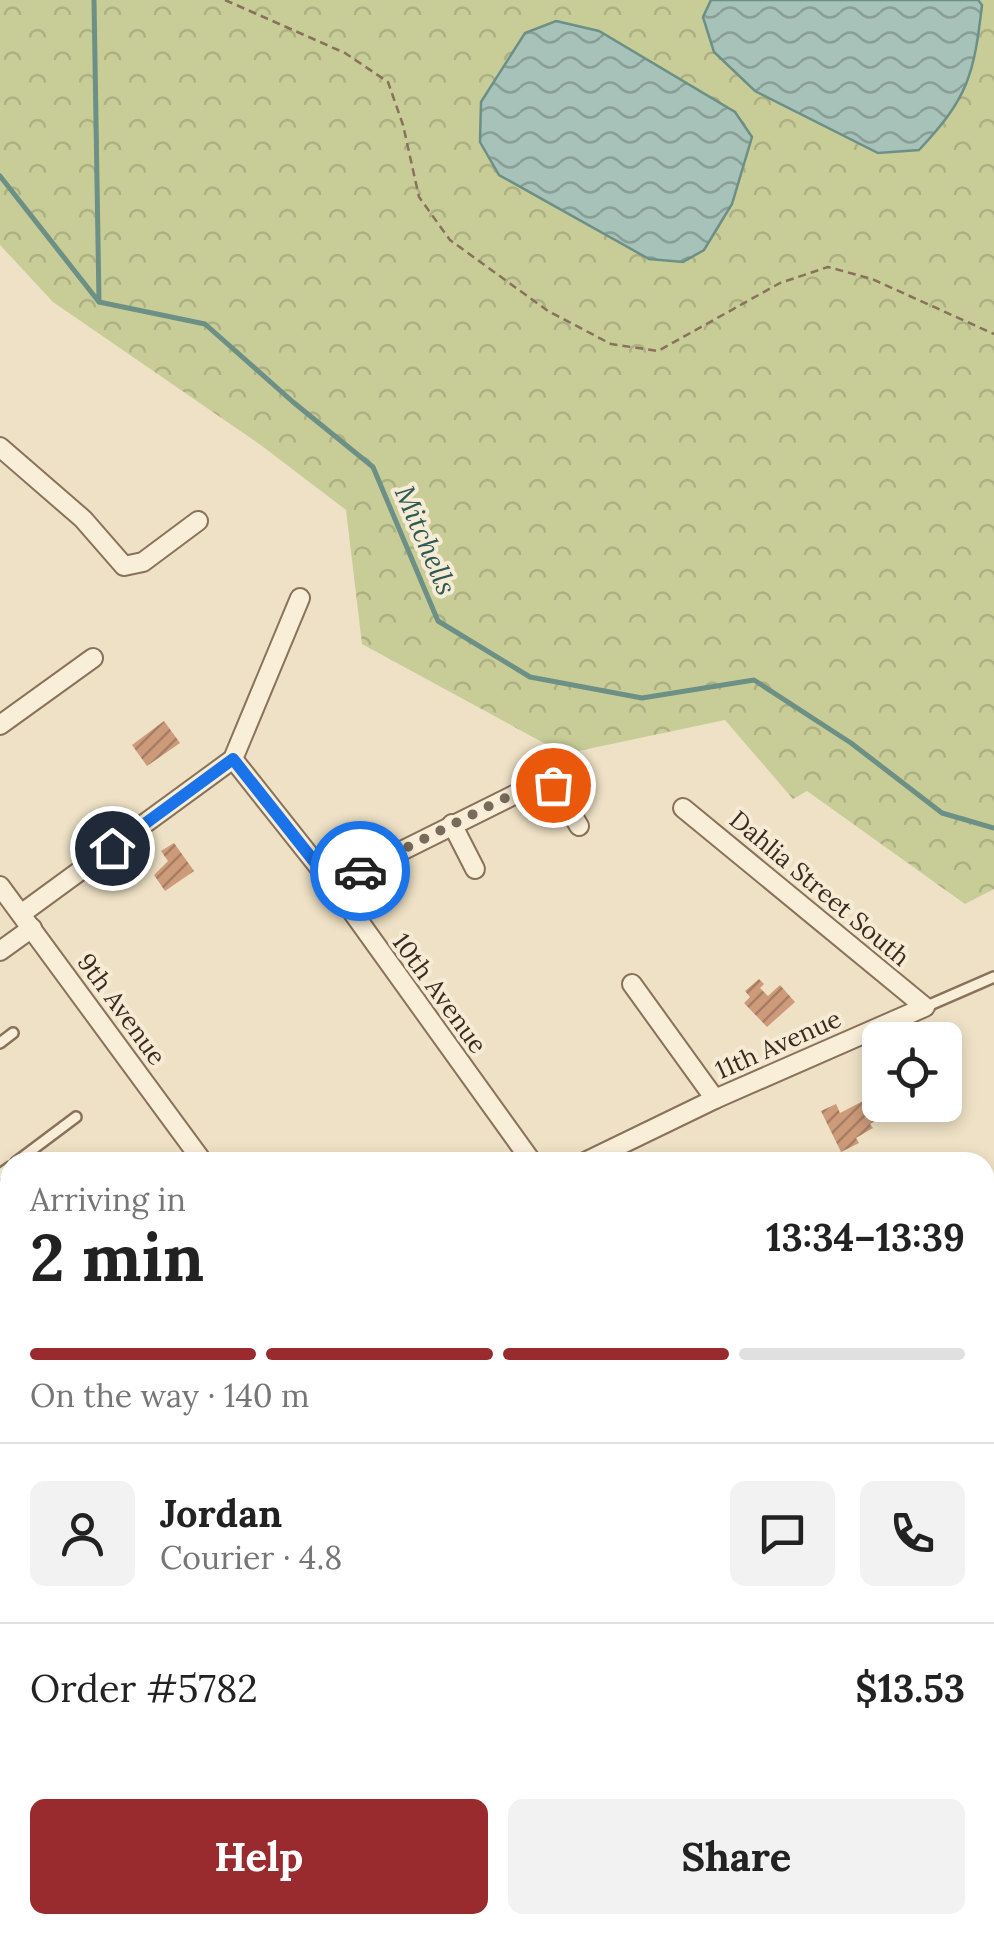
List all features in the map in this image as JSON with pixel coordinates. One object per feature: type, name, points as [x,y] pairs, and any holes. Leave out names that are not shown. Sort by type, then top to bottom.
[{"type":"street","points":[[0,447],[84,519],[124,566],[143,562],[198,522]]},
{"type":"street","points":[[0,951],[26,921],[233,759],[300,598]]},
{"type":"street","points":[[0,726],[94,658]]},
{"type":"street","name":"10th Avenue","points":[[233,759],[332,884],[525,1152]]},
{"type":"street","points":[[332,884],[538,784],[557,788],[578,826]]},
{"type":"street","name":"Dahlia Street South","points":[[683,808],[925,1007]]},
{"type":"street","points":[[452,824],[476,868]]},
{"type":"street","name":"9th Avenue","points":[[0,886],[196,1152]]},
{"type":"street","points":[[632,984],[714,1100]]},
{"type":"street","name":"11th Avenue","points":[[606,1152],[925,1007]]},
{"type":"lane","name":"11th Avenue","points":[[925,1007],[994,977]]},
{"type":"lane","points":[[0,1043],[13,1033]]},
{"type":"lane","points":[[30,1152],[76,1117]]},
{"type":"path","points":[[225,0],[345,53],[388,82],[404,125],[419,197],[450,240],[548,311],[611,344],[658,350],[780,283],[828,267],[872,279],[994,334]]},
{"type":"green space","points":[[0,0],[994,0],[994,889],[965,904],[807,791],[793,799],[725,720],[564,754],[362,644],[346,510],[262,446],[53,302],[0,245]]},
{"type":"water","points":[[711,0],[978,0],[982,5],[971,68],[948,115],[919,150],[878,153],[755,91],[714,52],[703,17]]},
{"type":"water","points":[[556,21],[599,31],[735,112],[752,137],[732,204],[704,250],[683,262],[649,259],[499,175],[480,142],[481,102],[525,33]]},
{"type":"building","points":[[164,721],[180,743],[147,766],[132,745]]},
{"type":"building","points":[[174,843],[194,871],[165,891],[154,875],[168,861],[161,851]]},
{"type":"building","points":[[759,979],[764,984],[760,988],[768,996],[780,985],[795,1002],[767,1027],[744,1003],[750,997],[745,991]]},
{"type":"building","points":[[862,1102],[862,1122],[873,1122],[870,1124],[873,1128],[856,1138],[859,1143],[841,1152],[821,1111],[836,1104],[840,1113]]},
{"type":"waterway","points":[[94,0],[99,302]]},
{"type":"waterway","name":"Mitchells","points":[[0,176],[99,302],[205,324],[373,467],[438,621],[530,677],[642,698],[754,680],[851,743],[942,813],[994,828]]},
{"type":"way so far","points":[[360,871],[529,786],[553,785]]},
{"type":"route","points":[[112,848],[233,759],[332,884],[360,871]]}]
